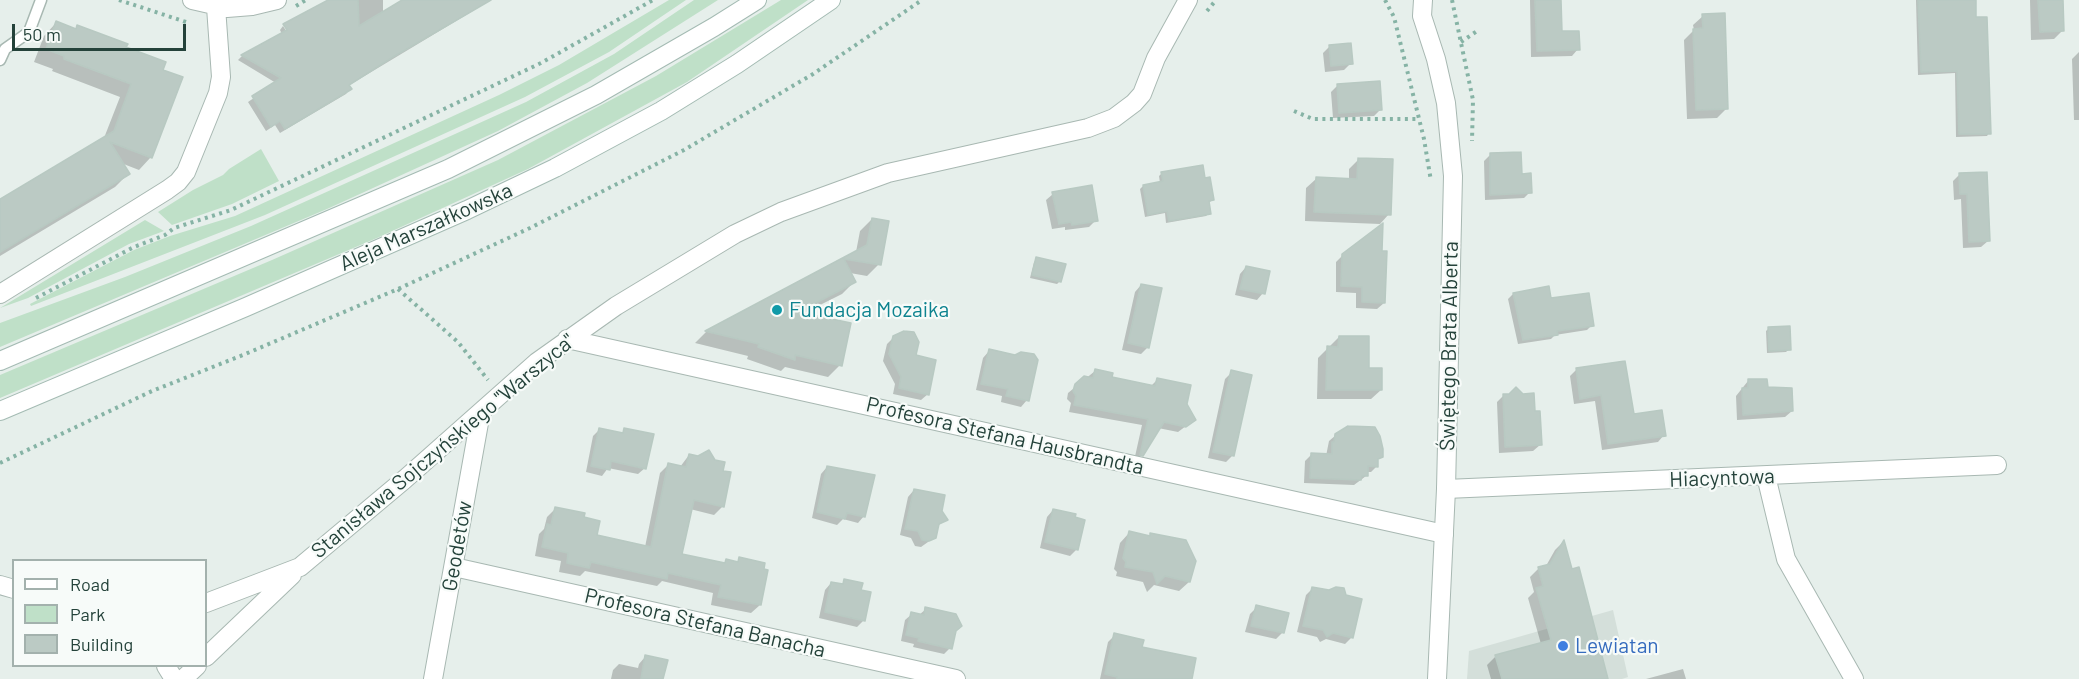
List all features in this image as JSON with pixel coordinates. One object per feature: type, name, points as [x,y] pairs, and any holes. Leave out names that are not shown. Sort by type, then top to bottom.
[{"type":"street","points":[[192,0],[227,8],[252,6],[277,0]]},
{"type":"street","name":"Aleja Marszałkowska","points":[[0,361],[448,169],[596,95],[757,0]]},
{"type":"street","name":"Aleja Marszałkowska","points":[[0,411],[267,298],[467,210],[555,168],[661,111],[737,64],[831,0]]},
{"type":"street","name":"Stanisława Sojczyńskiego \"Warszyca\"","points":[[207,603],[300,567],[405,479],[537,362],[616,306],[716,245],[781,212],[888,173],[1088,128],[1114,118],[1142,94],[1156,58],[1188,0]]},
{"type":"street","name":"Świętego Brata Alberta","points":[[1408,0],[1423,8],[1446,104],[1453,176],[1446,489],[1437,679]]},
{"type":"street","points":[[0,294],[167,190],[186,172],[218,93],[221,77],[216,7]]},
{"type":"street","name":"Profesora Stefana Hausbrandta","points":[[567,339],[1444,534]]},
{"type":"street","name":"Geodetów","points":[[433,679],[481,412]]},
{"type":"street","name":"Hiacyntowa","points":[[1446,489],[1997,465]]},
{"type":"street","points":[[1766,476],[1786,559],[1854,679]]},
{"type":"street","points":[[207,656],[300,567]]},
{"type":"street","name":"Profesora Stefana Banacha","points":[[454,567],[956,679]]},
{"type":"street","points":[[183,679],[196,667]]},
{"type":"lane","points":[[0,60],[5,49],[29,32],[41,0]]},
{"type":"path","points":[[27,303],[134,247],[165,235],[174,228],[231,210],[489,88],[576,45],[653,0]]},
{"type":"path","points":[[0,463],[152,391],[398,289],[531,228],[684,150],[813,74],[922,0]]},
{"type":"path","points":[[1385,0],[1394,17],[1419,119],[1432,186]]},
{"type":"path","points":[[1461,42],[1477,31]]},
{"type":"path","points":[[1294,111],[1313,119],[1419,119]]},
{"type":"path","points":[[398,289],[458,342],[500,395]]},
{"type":"shaded area","points":[[1613,610],[1628,677],[1622,679],[1467,679],[1469,651]]},
{"type":"green space","points":[[669,0],[686,0],[609,52],[525,97],[265,215],[31,306],[30,304],[134,250],[235,216],[499,95],[559,65]]},
{"type":"green space","points":[[694,0],[718,0],[587,83],[498,131],[327,209],[0,347],[0,323],[125,277],[251,226],[526,102],[614,54]]},
{"type":"green space","points":[[781,0],[808,0],[687,82],[528,169],[377,238],[0,398],[0,375],[272,260],[498,160],[656,76]]},
{"type":"green space","points":[[261,149],[279,181],[232,204],[172,225],[158,212],[193,190],[223,175]]},
{"type":"green space","points":[[145,220],[164,231],[129,244],[28,298],[0,308]]},
{"type":"building","points":[[328,0],[358,0],[359,26],[402,0],[491,0],[393,57],[349,85],[352,89],[285,129],[280,121],[271,127],[252,96],[281,78],[241,55],[287,30],[283,24]]},
{"type":"building","points":[[1535,0],[1561,0],[1562,31],[1579,31],[1580,50],[1537,51]]},
{"type":"building","points":[[1918,0],[1976,0],[1976,17],[1987,17],[1991,134],[1959,134],[1957,71],[1921,72]]},
{"type":"building","points":[[2038,0],[2063,0],[2064,31],[2040,32]]},
{"type":"building","points":[[1725,13],[1728,109],[1696,110],[1693,29],[1703,28],[1702,14]]},
{"type":"building","points":[[56,21],[76,29],[77,25],[128,44],[126,47],[166,62],[163,70],[183,77],[152,158],[110,142],[130,174],[0,252],[0,199],[114,131],[131,84],[64,59],[64,56],[46,49]]},
{"type":"building","points":[[1351,43],[1353,64],[1331,66],[1329,45]]},
{"type":"building","points":[[1380,81],[1382,110],[1339,113],[1337,84]]},
{"type":"building","points":[[1521,152],[1522,174],[1531,173],[1532,193],[1490,195],[1490,153]]},
{"type":"building","points":[[1358,158],[1393,159],[1391,215],[1314,212],[1316,177],[1357,179]]},
{"type":"building","points":[[1203,165],[1205,178],[1210,177],[1214,200],[1209,201],[1211,214],[1169,221],[1167,211],[1148,215],[1143,185],[1163,181],[1161,172]]},
{"type":"building","points":[[1987,172],[1990,241],[1969,242],[1967,194],[1960,194],[1959,173]]},
{"type":"building","points":[[1092,185],[1098,221],[1072,225],[1071,222],[1059,224],[1052,192]]},
{"type":"building","name":"Fundacja Mozaika","points":[[872,218],[889,221],[881,265],[844,259],[856,282],[798,312],[851,323],[842,366],[795,355],[795,360],[758,347],[759,344],[705,331],[867,245]]},
{"type":"building","points":[[1383,223],[1382,251],[1387,251],[1385,303],[1362,302],[1362,287],[1341,286],[1342,254]]},
{"type":"building","points":[[1036,257],[1066,264],[1061,282],[1032,275]]},
{"type":"building","points":[[1246,266],[1270,271],[1265,294],[1240,289]]},
{"type":"building","points":[[1141,284],[1162,288],[1149,348],[1128,343]]},
{"type":"building","points":[[1549,286],[1551,298],[1589,293],[1594,326],[1557,331],[1558,335],[1523,340],[1513,293]]},
{"type":"building","points":[[1790,326],[1791,350],[1769,351],[1768,327]]},
{"type":"building","points":[[904,331],[914,332],[919,342],[916,355],[936,360],[929,395],[899,388],[901,377],[889,354],[893,336]]},
{"type":"building","points":[[1339,336],[1369,336],[1369,368],[1382,368],[1382,390],[1326,390],[1327,346],[1338,347]]},
{"type":"building","points":[[989,349],[1015,355],[1021,352],[1034,354],[1038,360],[1029,401],[1006,396],[1008,389],[981,384]]},
{"type":"building","points":[[1625,361],[1634,414],[1662,410],[1666,436],[1608,444],[1601,395],[1580,399],[1576,368]]},
{"type":"building","points":[[1095,369],[1113,373],[1112,377],[1155,386],[1157,378],[1191,385],[1187,404],[1196,420],[1186,427],[1164,422],[1143,456],[1140,455],[1148,419],[1074,405],[1075,384],[1084,376],[1093,378]]},
{"type":"building","points":[[1231,370],[1252,375],[1234,456],[1213,452]]},
{"type":"building","points":[[1748,379],[1767,379],[1768,387],[1792,388],[1793,411],[1743,415],[1742,388],[1748,388]]},
{"type":"building","points":[[1516,387],[1523,394],[1534,393],[1535,411],[1540,411],[1542,445],[1505,447],[1503,394],[1509,394]]},
{"type":"building","points":[[1348,426],[1375,427],[1383,449],[1383,457],[1378,459],[1378,467],[1368,466],[1368,476],[1362,476],[1361,480],[1310,478],[1311,453],[1332,454],[1335,434]]},
{"type":"building","points":[[599,428],[623,433],[624,428],[654,434],[646,469],[611,461],[610,470],[591,466]]},
{"type":"building","points":[[709,450],[715,460],[725,462],[723,471],[731,472],[724,507],[694,500],[682,554],[725,563],[726,559],[738,562],[739,557],[765,563],[764,569],[768,570],[761,605],[718,597],[721,585],[668,573],[667,579],[591,562],[589,568],[567,563],[568,553],[542,547],[547,524],[551,525],[555,507],[585,513],[584,517],[600,521],[597,535],[651,547],[668,463],[686,467],[689,454],[698,456]]},
{"type":"building","points":[[827,466],[875,475],[865,517],[847,513],[845,519],[817,512]]},
{"type":"building","points":[[914,489],[945,495],[942,511],[948,520],[939,524],[936,538],[929,541],[922,540],[918,531],[905,529]]},
{"type":"building","points":[[1053,509],[1076,514],[1075,517],[1085,520],[1078,550],[1045,542]]},
{"type":"building","points":[[1129,531],[1186,540],[1196,561],[1190,582],[1165,576],[1157,584],[1153,572],[1125,567],[1126,562],[1123,558]]},
{"type":"building","points":[[1564,540],[1572,569],[1579,567],[1608,679],[1502,679],[1495,655],[1551,640],[1536,588],[1543,586],[1538,567],[1550,564]]},
{"type":"building","points":[[844,579],[863,583],[861,590],[871,592],[865,621],[825,612],[831,582],[843,584]]},
{"type":"building","points":[[1312,587],[1329,590],[1336,587],[1344,588],[1346,595],[1362,599],[1353,638],[1333,633],[1327,637],[1323,630],[1303,626]]},
{"type":"building","points":[[1256,605],[1289,613],[1284,633],[1251,626]]},
{"type":"building","points":[[925,607],[956,614],[962,626],[956,631],[952,649],[918,641],[919,638],[906,635],[911,612],[924,615]]},
{"type":"building","points":[[1114,633],[1144,640],[1142,647],[1196,658],[1192,679],[1117,679],[1117,677],[1105,674]]},
{"type":"building","points":[[645,655],[668,660],[663,679],[641,679]]},
{"type":"place","name":"Fundacja Mozaika","points":[[777,310]]},
{"type":"place","name":"Lewiatan","points":[[1563,646]]}]
